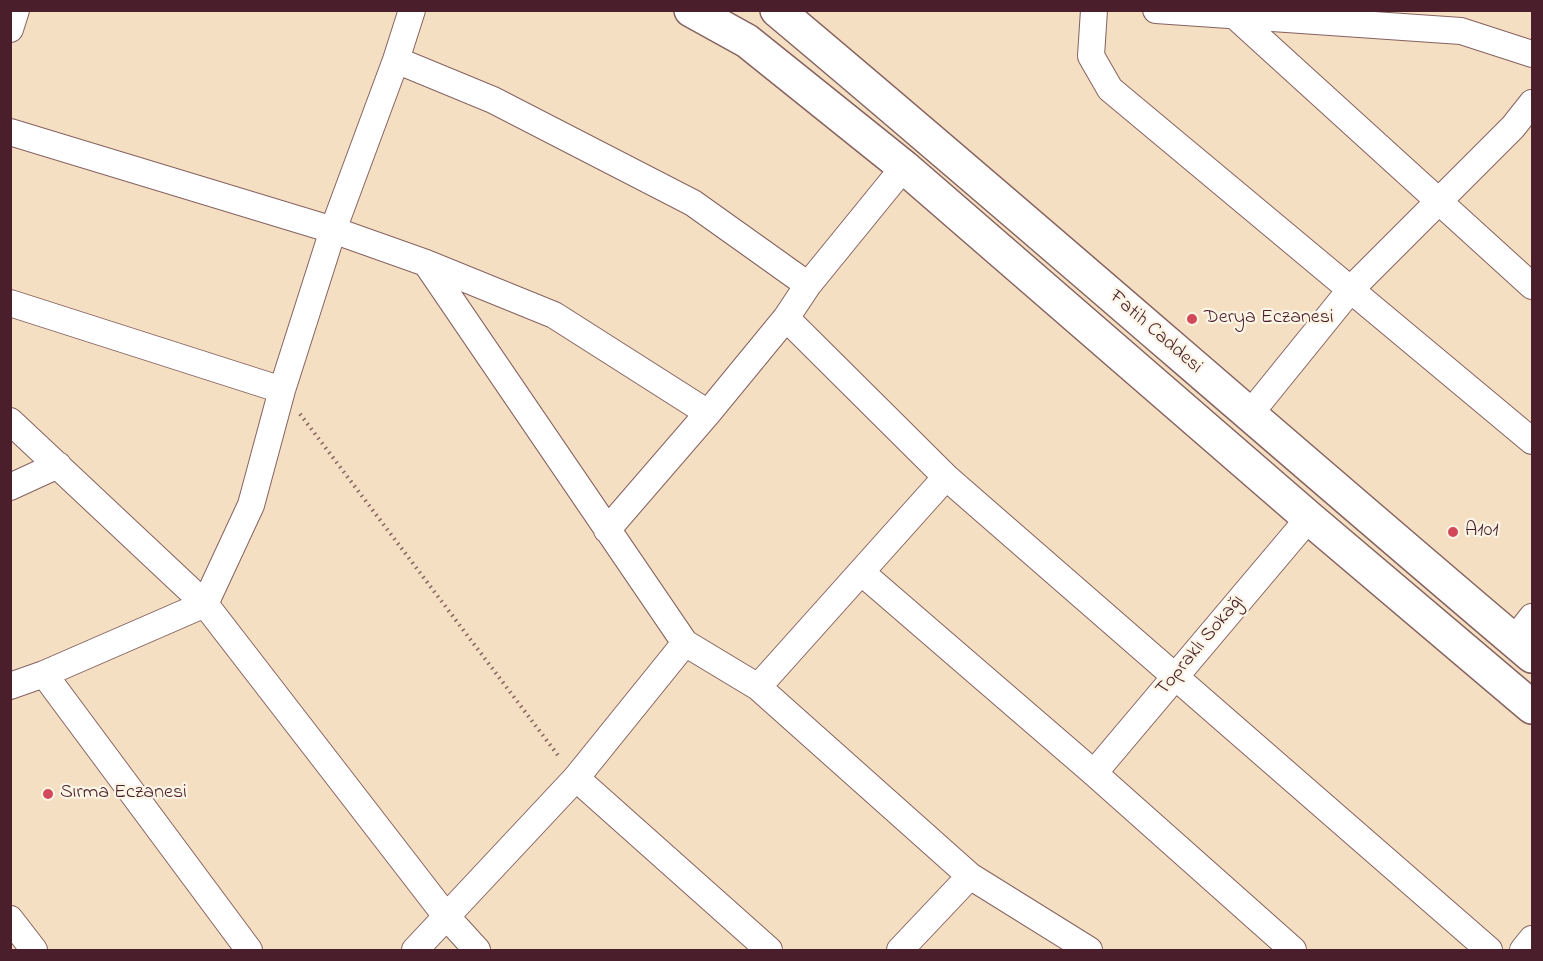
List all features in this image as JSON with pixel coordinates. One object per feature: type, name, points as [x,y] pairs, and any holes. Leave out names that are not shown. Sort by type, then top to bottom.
[{"type":"main road","points":[[691,10],[747,40],[904,167],[1309,518],[1533,706]]},
{"type":"main road","name":"Fatih Caddesi","points":[[777,10],[944,150],[1249,415],[1526,638]]},
{"type":"street","points":[[10,29],[16,10]]},
{"type":"street","points":[[10,686],[44,674],[205,604],[251,505],[282,390],[333,230],[396,60],[412,10]]},
{"type":"street","points":[[1094,10],[1091,56],[1110,89],[1533,441]]},
{"type":"street","points":[[1156,10],[1235,16],[1462,21],[1533,54]]},
{"type":"street","points":[[1235,16],[1533,286]]},
{"type":"street","points":[[396,60],[493,100],[693,203],[808,285]]},
{"type":"street","points":[[1249,415],[1351,290],[1513,127],[1533,103]]},
{"type":"street","points":[[10,132],[333,230],[426,263],[554,315],[708,413]]},
{"type":"street","points":[[606,530],[708,413],[786,318],[808,285],[904,167]]},
{"type":"street","points":[[426,263],[685,644],[758,687],[970,876],[1089,951]]},
{"type":"street","points":[[10,303],[282,390]]},
{"type":"street","points":[[786,318],[946,477],[1489,951]]},
{"type":"street","points":[[10,422],[205,604],[446,916],[477,951]]},
{"type":"street","points":[[10,488],[58,465]]},
{"type":"street","points":[[758,687],[946,477]]},
{"type":"street","name":"Topraklı Sokağı","points":[[1094,773],[1309,518]]},
{"type":"street","points":[[861,572],[1094,773],[1293,951]]},
{"type":"street","points":[[415,951],[576,778],[685,644]]},
{"type":"street","points":[[44,674],[249,951]]},
{"type":"street","points":[[576,778],[769,951]]},
{"type":"street","points":[[900,951],[970,876]]},
{"type":"street","points":[[10,919],[34,951]]},
{"type":"street","points":[[1522,951],[1533,939]]},
{"type":"path","points":[[282,390],[576,778]]},
{"type":"place","name":"Derya Eczanesi","points":[[1192,319]]},
{"type":"place","name":"A101","points":[[1453,532]]},
{"type":"place","name":"Sırma Eczanesi","points":[[48,794]]}]
